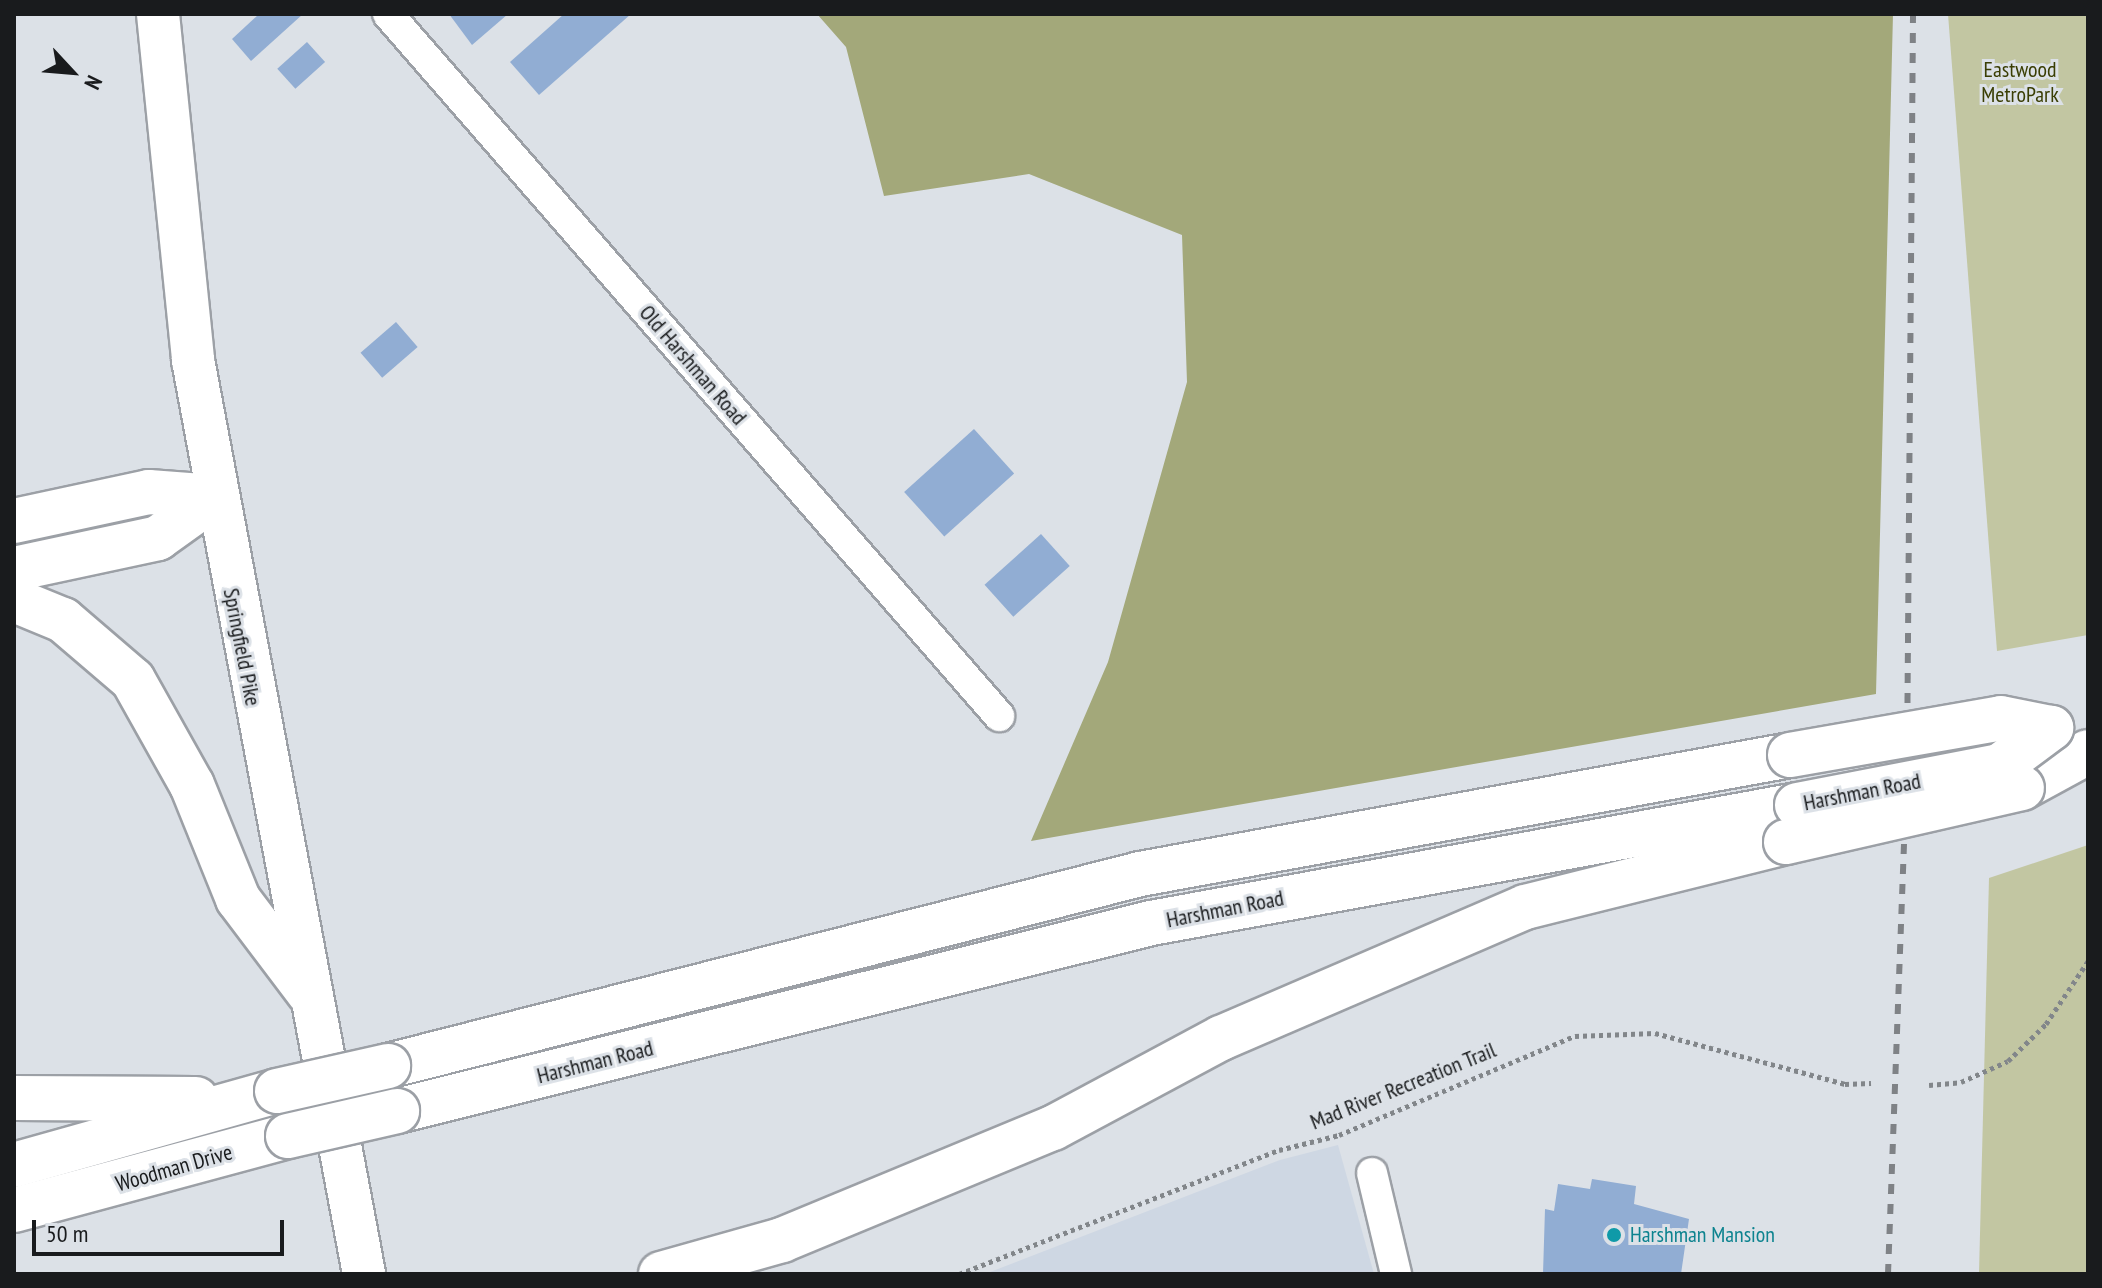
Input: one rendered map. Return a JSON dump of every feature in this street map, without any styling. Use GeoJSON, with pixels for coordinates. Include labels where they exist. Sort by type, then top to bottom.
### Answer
{"type":"FeatureCollection","features":[{"type":"Feature","properties":{"kind":"main road","name":"Springfield Pike"},"geometry":{"type":"LineString","coordinates":[[158,14],[193,360],[215,497],[364,1274]]}},
{"type":"Feature","properties":{"kind":"main road"},"geometry":{"type":"LineString","coordinates":[[14,521],[149,492],[215,497]]}},
{"type":"Feature","properties":{"kind":"main road"},"geometry":{"type":"LineString","coordinates":[[14,569],[158,538],[215,497]]}},
{"type":"Feature","properties":{"kind":"main road"},"geometry":{"type":"LineString","coordinates":[[14,600],[63,620],[133,680],[192,785],[238,899],[309,993]]}},
{"type":"Feature","properties":{"kind":"main road","name":"Harshman Road"},"geometry":{"type":"LineString","coordinates":[[234,1101],[388,1066],[1140,874],[2001,718],[2069,725]]}},
{"type":"Feature","properties":{"kind":"main road","name":"Harshman Road"},"geometry":{"type":"LineString","coordinates":[[288,1136],[1151,923],[1792,824],[2000,766],[2069,725]]}},
{"type":"Feature","properties":{"kind":"main road"},"geometry":{"type":"LineString","coordinates":[[661,1274],[782,1240],[1053,1128],[1221,1038],[1525,907],[1792,824],[2022,788],[2088,752]]}},
{"type":"Feature","properties":{"kind":"main road"},"geometry":{"type":"LineString","coordinates":[[14,1098],[234,1101]]}},
{"type":"Feature","properties":{"kind":"main road"},"geometry":{"type":"LineString","coordinates":[[14,1165],[234,1101]]}},
{"type":"Feature","properties":{"kind":"main road","name":"Woodman Drive"},"geometry":{"type":"LineString","coordinates":[[14,1210],[288,1136]]}},
{"type":"Feature","properties":{"kind":"street","name":"Old Harshman Road"},"geometry":{"type":"LineString","coordinates":[[388,14],[999,716]]}},
{"type":"Feature","properties":{"kind":"street"},"geometry":{"type":"LineString","coordinates":[[1372,1173],[1396,1274]]}},
{"type":"Feature","properties":{"kind":"path"},"geometry":{"type":"LineString","coordinates":[[1929,1085],[1961,1082],[2008,1061],[2046,1024],[2088,961]]}},
{"type":"Feature","properties":{"kind":"path","name":"Mad River Recreation Trail"},"geometry":{"type":"LineString","coordinates":[[959,1274],[1279,1150],[1339,1135],[1575,1036],[1655,1033],[1845,1084],[1871,1083]]}},
{"type":"Feature","properties":{"kind":"shaded area"},"geometry":{"type":"Polygon","coordinates":[[[1338,1145],[1374,1274],[985,1274],[1280,1160],[1338,1145]]]}},
{"type":"Feature","properties":{"kind":"green space"},"geometry":{"type":"Polygon","coordinates":[[[817,14],[1893,14],[1876,694],[1031,841],[1108,662],[1187,382],[1182,235],[1029,174],[884,196],[846,47],[817,14]]]}},
{"type":"Feature","properties":{"kind":"green space","name":"Eastwood MetroPark"},"geometry":{"type":"Polygon","coordinates":[[[1948,14],[2088,14],[2088,635],[1997,651],[1948,14]]]}},
{"type":"Feature","properties":{"kind":"green space"},"geometry":{"type":"Polygon","coordinates":[[[2088,845],[2088,1274],[1979,1274],[1989,878],[2088,845]]]}},
{"type":"Feature","properties":{"kind":"building"},"geometry":{"type":"Polygon","coordinates":[[[259,14],[303,14],[251,61],[232,39],[259,14]]]}},
{"type":"Feature","properties":{"kind":"building"},"geometry":{"type":"Polygon","coordinates":[[[449,14],[508,14],[472,45],[449,14]]]}},
{"type":"Feature","properties":{"kind":"building"},"geometry":{"type":"Polygon","coordinates":[[[564,14],[631,14],[539,95],[510,62],[564,14]]]}},
{"type":"Feature","properties":{"kind":"building"},"geometry":{"type":"Polygon","coordinates":[[[307,42],[325,62],[295,89],[277,69],[307,42]]]}},
{"type":"Feature","properties":{"kind":"building"},"geometry":{"type":"Polygon","coordinates":[[[396,322],[418,347],[382,378],[361,353],[396,322]]]}},
{"type":"Feature","properties":{"kind":"building"},"geometry":{"type":"Polygon","coordinates":[[[974,429],[1014,474],[944,536],[904,492],[974,429]]]}},
{"type":"Feature","properties":{"kind":"building"},"geometry":{"type":"Polygon","coordinates":[[[1041,534],[1070,566],[1013,617],[985,585],[1041,534]]]}},
{"type":"Feature","properties":{"kind":"building","name":"Harshman Mansion"},"geometry":{"type":"Polygon","coordinates":[[[1592,1179],[1636,1186],[1634,1204],[1689,1219],[1681,1274],[1543,1274],[1545,1209],[1554,1211],[1558,1184],[1590,1189],[1592,1179]]]}},
{"type":"Feature","properties":{"kind":"railway"},"geometry":{"type":"LineString","coordinates":[[1888,1274],[1907,763],[1913,14]]}},
{"type":"Feature","properties":{"kind":"place","name":"Harshman Mansion"},"geometry":{"type":"Point","coordinates":[1614,1235]}}]}
